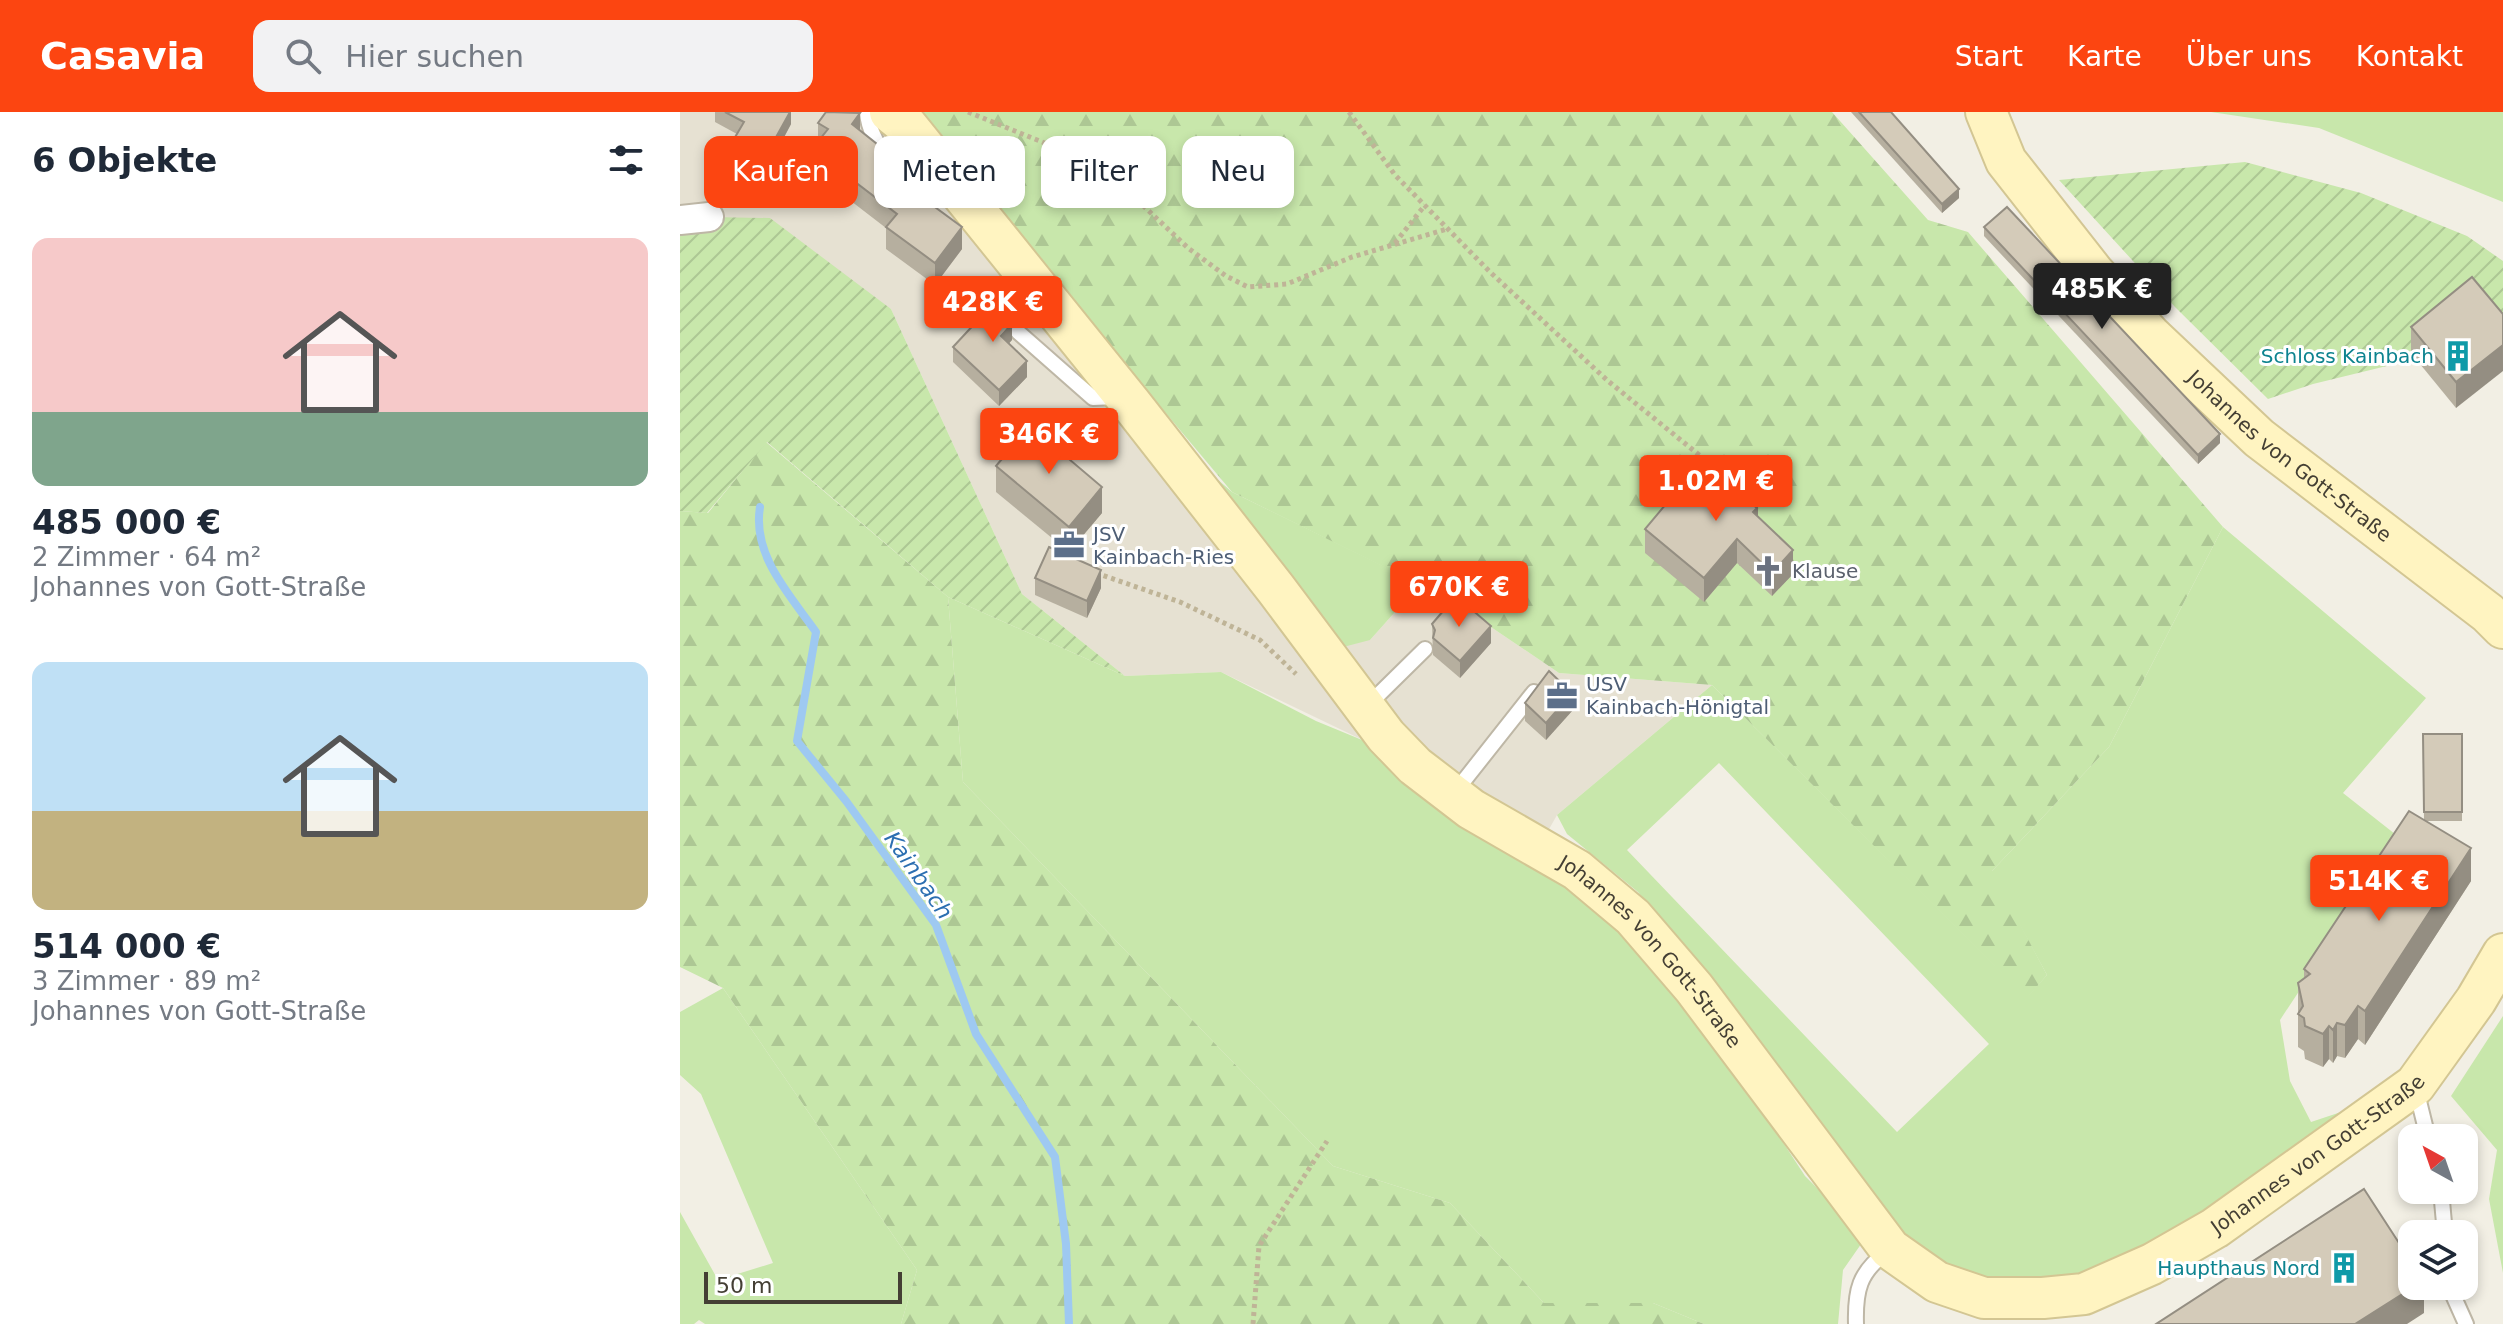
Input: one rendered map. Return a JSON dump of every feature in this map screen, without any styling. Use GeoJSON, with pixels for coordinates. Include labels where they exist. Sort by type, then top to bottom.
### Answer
{"type":"FeatureCollection","features":[{"type":"Feature","properties":{"kind":"street","name":"Johannes von Gott-Straße"},"geometry":{"type":"LineString","coordinates":[[890,112],[907,126],[1125,396],[1386,736],[1415,766],[1471,809],[1577,870],[1633,917],[1694,988],[1890,1249],[1937,1282],[1988,1311],[2043,1298],[2084,1294],[2152,1264],[2215,1228],[2415,1085],[2476,1000],[2503,954]]}},
{"type":"Feature","properties":{"kind":"street","name":"Johannes von Gott-Straße"},"geometry":{"type":"LineString","coordinates":[[1986,112],[2006,161],[2094,273],[2150,335],[2259,438],[2488,613],[2503,628]]}},
{"type":"Feature","properties":{"kind":"street"},"geometry":{"type":"LineString","coordinates":[[680,220],[709,217]]}},
{"type":"Feature","properties":{"kind":"lane"},"geometry":{"type":"LineString","coordinates":[[867,112],[874,136]]}},
{"type":"Feature","properties":{"kind":"lane"},"geometry":{"type":"LineString","coordinates":[[1018,332],[1093,398],[1125,396]]}},
{"type":"Feature","properties":{"kind":"lane"},"geometry":{"type":"LineString","coordinates":[[1365,707],[1425,649]]}},
{"type":"Feature","properties":{"kind":"lane"},"geometry":{"type":"LineString","coordinates":[[1452,795],[1540,685]]}},
{"type":"Feature","properties":{"kind":"lane"},"geometry":{"type":"LineString","coordinates":[[2415,1085],[2425,1124]]}},
{"type":"Feature","properties":{"kind":"lane"},"geometry":{"type":"LineString","coordinates":[[1856,1324],[1855,1297],[1863,1276],[1876,1259],[1890,1249]]}},
{"type":"Feature","properties":{"kind":"lane"},"geometry":{"type":"LineString","coordinates":[[2455,1300],[2466,1324]]}},
{"type":"Feature","properties":{"kind":"path"},"geometry":{"type":"LineString","coordinates":[[968,112],[1093,166],[1134,197],[1188,248],[1226,276],[1248,287],[1287,284],[1352,257],[1447,229]]}},
{"type":"Feature","properties":{"kind":"path"},"geometry":{"type":"LineString","coordinates":[[1349,112],[1395,175],[1447,229],[1608,381],[1721,472]]}},
{"type":"Feature","properties":{"kind":"path"},"geometry":{"type":"LineString","coordinates":[[1394,244],[1425,205]]}},
{"type":"Feature","properties":{"kind":"path"},"geometry":{"type":"LineString","coordinates":[[1085,569],[1180,602],[1260,640],[1303,680]]}},
{"type":"Feature","properties":{"kind":"path"},"geometry":{"type":"LineString","coordinates":[[1253,1324],[1259,1246],[1327,1141]]}},
{"type":"Feature","properties":{"kind":"shaded area"},"geometry":{"type":"Polygon","coordinates":[[[680,112],[887,112],[907,136],[874,136],[874,208],[967,208],[1125,396],[1370,640],[1420,584],[1451,600],[1559,673],[1712,685],[1557,815],[1531,861],[1367,742],[1221,672],[1125,676],[1022,594],[891,309],[680,220],[680,112]]]}},
{"type":"Feature","properties":{"kind":"green space"},"geometry":{"type":"Polygon","coordinates":[[[913,112],[1832,112],[1928,220],[1968,232],[2223,527],[2109,747],[1992,871],[2047,975],[2027,998],[1712,685],[1559,673],[1451,600],[1232,492],[994,208],[1025,208],[1025,136],[933,136],[913,112]]]}},
{"type":"Feature","properties":{"kind":"green space"},"geometry":{"type":"Polygon","coordinates":[[[2211,112],[2503,112],[2503,202],[2319,128],[2211,112]]]}},
{"type":"Feature","properties":{"kind":"green space"},"geometry":{"type":"Polygon","coordinates":[[[2245,162],[2361,193],[2467,236],[2503,261],[2503,330],[2468,291],[2399,363],[2313,384],[2268,399],[2175,307],[2059,180],[2245,162]]]}},
{"type":"Feature","properties":{"kind":"green space"},"geometry":{"type":"Polygon","coordinates":[[[770,218],[891,309],[1022,594],[1125,676],[948,597],[767,442],[707,513],[680,511],[680,220],[770,218]]]}},
{"type":"Feature","properties":{"kind":"green space"},"geometry":{"type":"Polygon","coordinates":[[[1132,405],[1232,492],[1420,584],[1370,640],[1324,652],[1132,405]]]}},
{"type":"Feature","properties":{"kind":"green space"},"geometry":{"type":"Polygon","coordinates":[[[766,442],[948,597],[963,782],[1333,1166],[1450,1203],[1544,1303],[1653,1303],[1704,1324],[901,1324],[917,1270],[723,988],[680,967],[680,511],[708,513],[766,442]]]}},
{"type":"Feature","properties":{"kind":"green space"},"geometry":{"type":"Polygon","coordinates":[[[2223,527],[2426,698],[2343,793],[2400,838],[2280,1020],[2290,1081],[2311,1122],[2347,1110],[2177,1231],[2072,1278],[2022,1284],[1957,1274],[1889,1229],[1742,1025],[1638,892],[1567,834],[1557,815],[1712,685],[2027,997],[2047,975],[1991,872],[2109,747],[2223,527]],[[1719,763],[1627,850],[1897,1132],[1989,1044],[1719,763]]]}},
{"type":"Feature","properties":{"kind":"green space"},"geometry":{"type":"Polygon","coordinates":[[[948,597],[1125,676],[1221,672],[1316,721],[1367,742],[1570,878],[1708,1028],[1805,1176],[1866,1237],[1843,1270],[1838,1324],[1704,1324],[1653,1303],[1544,1303],[1450,1203],[1333,1166],[963,782],[948,597]]]}},
{"type":"Feature","properties":{"kind":"green space"},"geometry":{"type":"Polygon","coordinates":[[[723,988],[917,1270],[901,1324],[705,1324],[699,1320],[694,1324],[680,1324],[680,1212],[718,1280],[773,1263],[701,1094],[680,1075],[680,1012],[723,988]]]}},
{"type":"Feature","properties":{"kind":"green space"},"geometry":{"type":"Polygon","coordinates":[[[2503,1016],[2503,1273],[2489,1199],[2497,1150],[2451,1096],[2503,1016]]]}},
{"type":"Feature","properties":{"kind":"building"},"geometry":{"type":"Polygon","coordinates":[[[725,112],[790,112],[777,136],[736,136],[744,122],[725,112]]]}},
{"type":"Feature","properties":{"kind":"building"},"geometry":{"type":"Polygon","coordinates":[[[826,112],[860,113],[852,124],[874,142],[874,196],[858,184],[858,136],[822,136],[828,129],[818,123],[826,112]]]}},
{"type":"Feature","properties":{"kind":"building"},"geometry":{"type":"Polygon","coordinates":[[[1859,112],[1891,112],[1959,189],[1942,204],[1859,112]]]}},
{"type":"Feature","properties":{"kind":"building"},"geometry":{"type":"Polygon","coordinates":[[[2007,207],[2220,434],[2198,455],[1984,227],[2007,207]]]}},
{"type":"Feature","properties":{"kind":"building"},"geometry":{"type":"Polygon","coordinates":[[[889,208],[936,208],[962,227],[935,263],[886,227],[897,214],[889,208]]]}},
{"type":"Feature","properties":{"kind":"building","name":"Schloss Kainbach"},"geometry":{"type":"Polygon","coordinates":[[[2472,277],[2503,314],[2503,345],[2456,382],[2411,327],[2472,277]]]}},
{"type":"Feature","properties":{"kind":"building"},"geometry":{"type":"Polygon","coordinates":[[[1005,291],[1025,309],[1011,309],[1008,315],[1012,324],[1001,336],[1027,361],[999,390],[953,347],[1005,291]]]}},
{"type":"Feature","properties":{"kind":"building"},"geometry":{"type":"Polygon","coordinates":[[[1030,426],[1102,487],[1069,527],[996,466],[1030,426]]]}},
{"type":"Feature","properties":{"kind":"building"},"geometry":{"type":"Polygon","coordinates":[[[1714,460],[1758,497],[1752,504],[1757,508],[1753,512],[1793,550],[1772,573],[1737,539],[1704,578],[1645,529],[1677,491],[1681,494],[1705,465],[1708,467],[1714,460]]]}},
{"type":"Feature","properties":{"kind":"building"},"geometry":{"type":"Polygon","coordinates":[[[1049,547],[1101,570],[1087,601],[1035,578],[1049,547]]]}},
{"type":"Feature","properties":{"kind":"building"},"geometry":{"type":"Polygon","coordinates":[[[1456,596],[1491,626],[1460,661],[1433,638],[1435,630],[1432,624],[1456,596]]]}},
{"type":"Feature","properties":{"kind":"building"},"geometry":{"type":"Polygon","coordinates":[[[1549,671],[1572,693],[1546,723],[1525,703],[1549,671]]]}},
{"type":"Feature","properties":{"kind":"building"},"geometry":{"type":"Polygon","coordinates":[[[2423,734],[2462,734],[2462,812],[2424,812],[2423,734]]]}},
{"type":"Feature","properties":{"kind":"building"},"geometry":{"type":"Polygon","coordinates":[[[2409,811],[2471,848],[2365,1011],[2358,1006],[2345,1025],[2337,1023],[2333,1030],[2329,1026],[2323,1034],[2305,1026],[2304,1018],[2298,1014],[2303,1006],[2298,983],[2310,974],[2304,969],[2409,811]]]}},
{"type":"Feature","properties":{"kind":"building"},"geometry":{"type":"Polygon","coordinates":[[[2364,1189],[2398,1241],[2398,1297],[2355,1324],[2156,1324],[2364,1189]]]}},
{"type":"Feature","properties":{"kind":"waterway","name":"Kainbach"},"geometry":{"type":"LineString","coordinates":[[760,507],[759,525],[767,558],[816,632],[797,741],[846,801],[936,925],[976,1034],[1055,1157],[1066,1244],[1069,1324]]}},
{"type":"Feature","properties":{"kind":"place","name":"Schloss Kainbach"},"geometry":{"type":"Point","coordinates":[2458,356]}},
{"type":"Feature","properties":{"kind":"place","name":"JSV Kainbach-Ries"},"geometry":{"type":"Point","coordinates":[1069,545]}},
{"type":"Feature","properties":{"kind":"place","name":"Klause"},"geometry":{"type":"Point","coordinates":[1768,571]}},
{"type":"Feature","properties":{"kind":"place","name":"USV Kainbach-Hönigtal"},"geometry":{"type":"Point","coordinates":[1562,696]}},
{"type":"Feature","properties":{"kind":"place","name":"Haupthaus Nord"},"geometry":{"type":"Point","coordinates":[2344,1268]}}]}
